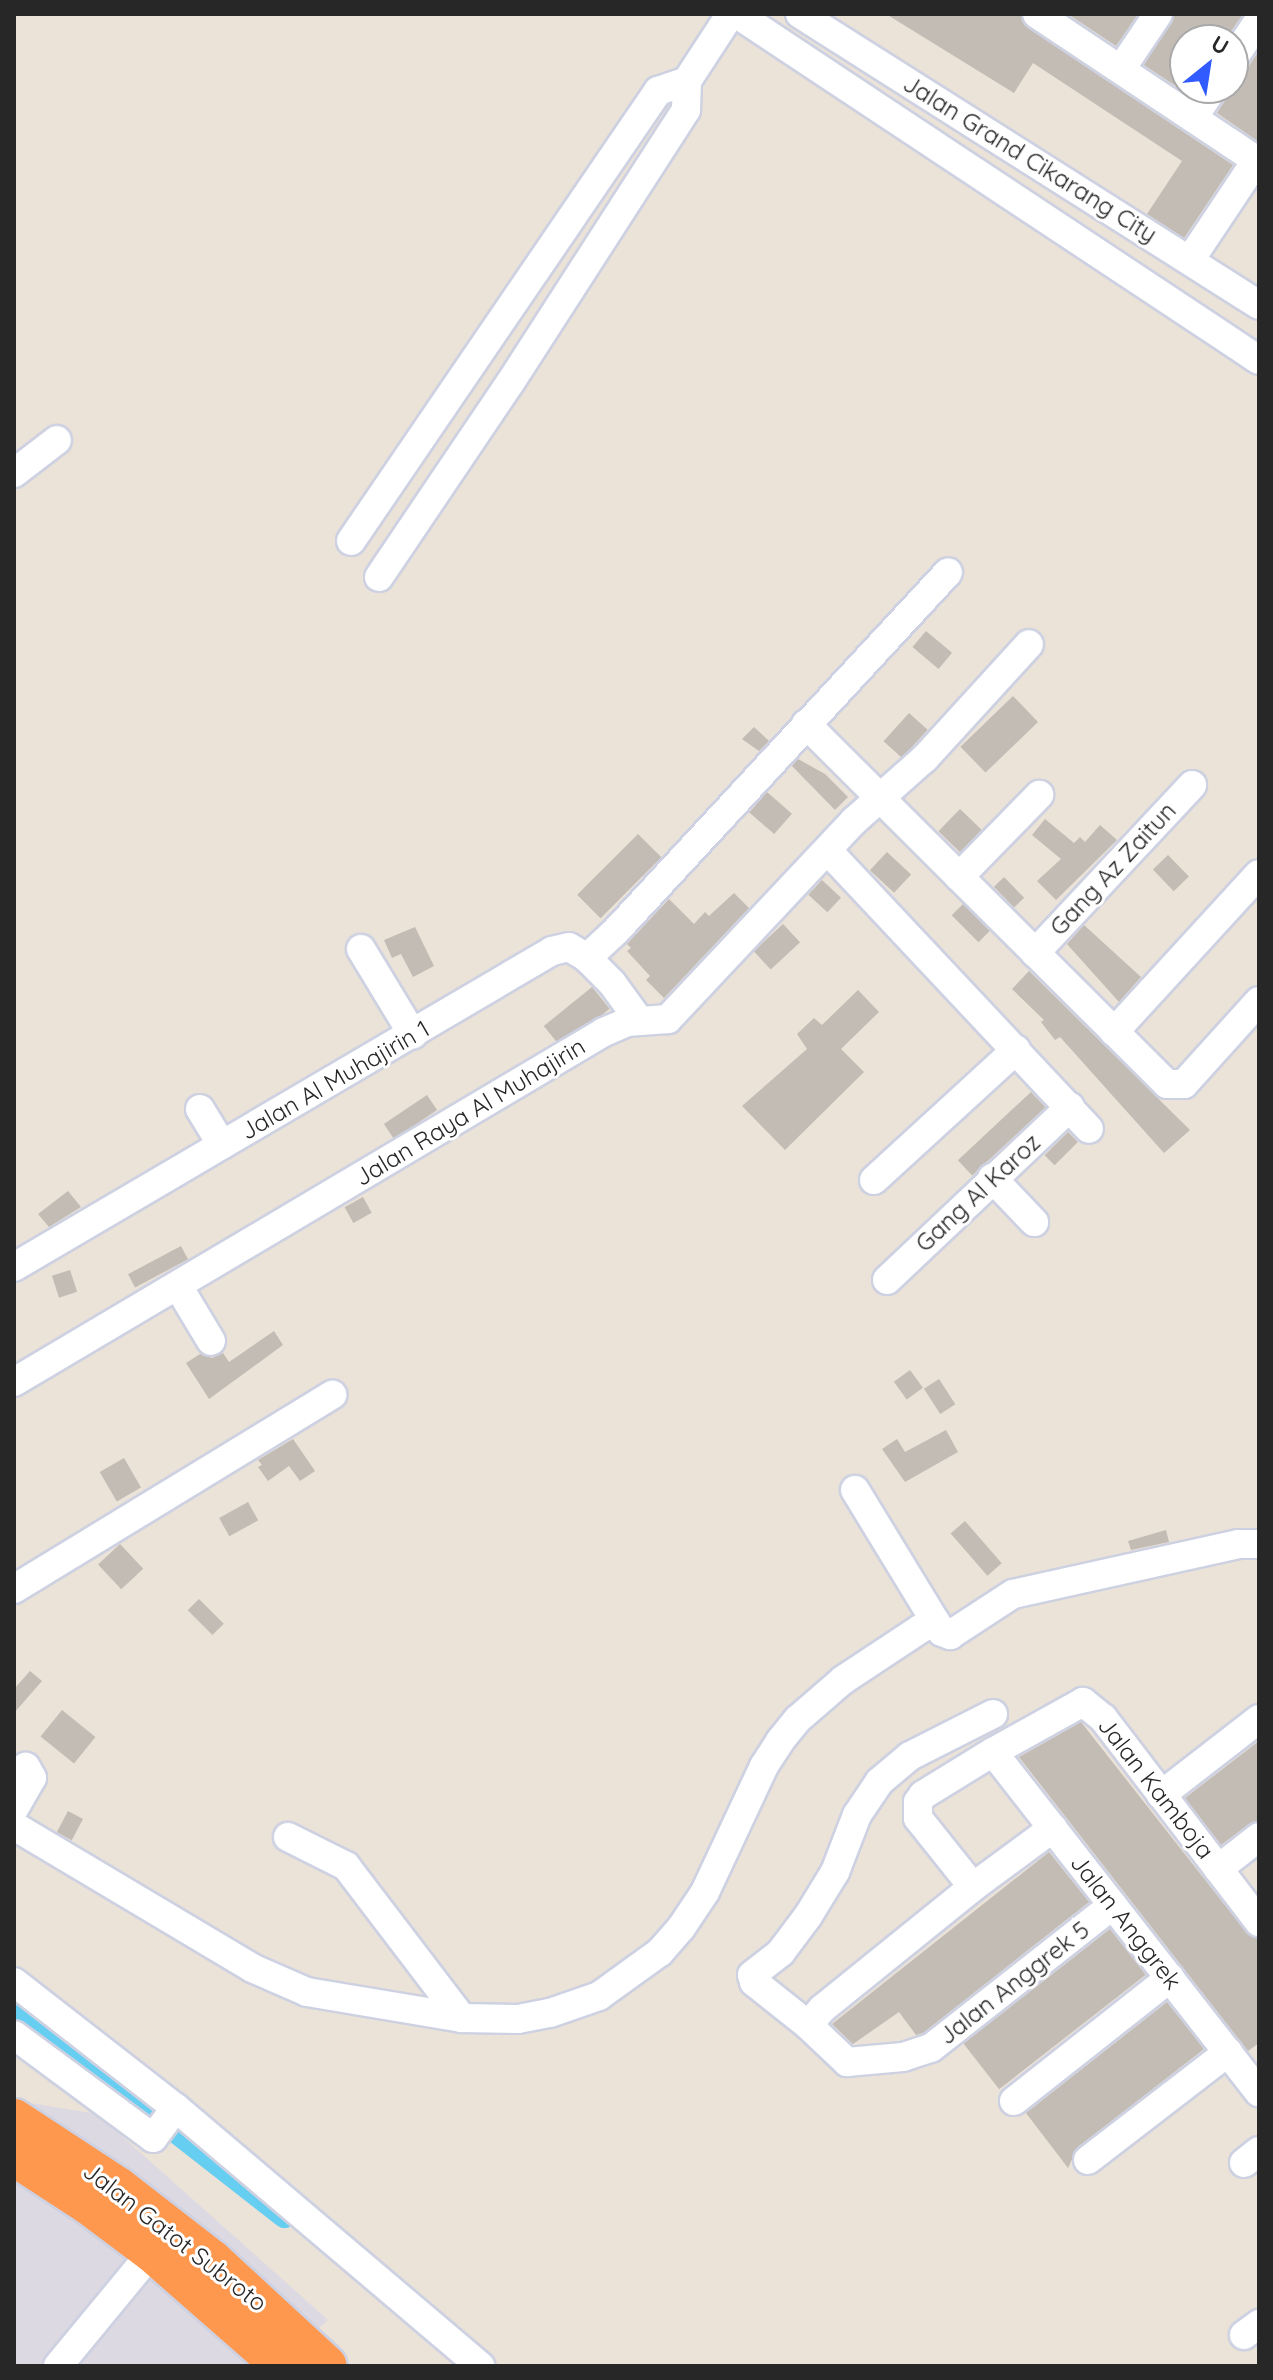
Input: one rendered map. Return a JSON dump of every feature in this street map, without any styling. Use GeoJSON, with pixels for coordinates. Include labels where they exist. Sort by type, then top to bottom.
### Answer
{"type":"FeatureCollection","features":[{"type":"Feature","properties":{"kind":"highway","name":"Jalan Gatot Subroto"},"geometry":{"type":"LineString","coordinates":[[14,2119],[118,2187],[212,2260],[327,2366]]}},
{"type":"Feature","properties":{"kind":"highway","name":"Jalan Gatot Subroto"},"geometry":{"type":"LineString","coordinates":[[14,2156],[88,2204],[152,2252],[282,2366]]}},
{"type":"Feature","properties":{"kind":"street","name":"Jalan Grand Cikarang City"},"geometry":{"type":"LineString","coordinates":[[800,14],[1259,305]]}},
{"type":"Feature","properties":{"kind":"street"},"geometry":{"type":"LineString","coordinates":[[1121,69],[1158,14]]}},
{"type":"Feature","properties":{"kind":"street"},"geometry":{"type":"LineString","coordinates":[[351,541],[658,91],[687,81],[738,16],[1259,360]]}},
{"type":"Feature","properties":{"kind":"street"},"geometry":{"type":"LineString","coordinates":[[1045,16],[1257,162],[1190,260]]}},
{"type":"Feature","properties":{"kind":"street"},"geometry":{"type":"LineString","coordinates":[[379,577],[510,383],[686,110],[687,81]]}},
{"type":"Feature","properties":{"kind":"street"},"geometry":{"type":"LineString","coordinates":[[1193,118],[1202,104]]}},
{"type":"Feature","properties":{"kind":"street"},"geometry":{"type":"LineString","coordinates":[[475,361],[510,383]]}},
{"type":"Feature","properties":{"kind":"street"},"geometry":{"type":"LineString","coordinates":[[14,473],[57,440]]}},
{"type":"Feature","properties":{"kind":"street"},"geometry":{"type":"LineString","coordinates":[[639,1020],[612,983],[587,958],[615,932],[948,572]]}},
{"type":"Feature","properties":{"kind":"street","name":"Jalan Raya Al Muhajirin"},"geometry":{"type":"LineString","coordinates":[[14,1382],[604,1032],[639,1020],[659,1022],[668,1019],[880,798],[925,758],[1029,644]]}},
{"type":"Feature","properties":{"kind":"street"},"geometry":{"type":"LineString","coordinates":[[806,724],[1167,1084],[1184,1084],[1259,1001]]}},
{"type":"Feature","properties":{"kind":"street","name":"Gang Az Zaitun"},"geometry":{"type":"LineString","coordinates":[[1035,953],[1192,785]]}},
{"type":"Feature","properties":{"kind":"street"},"geometry":{"type":"LineString","coordinates":[[959,877],[1039,795]]}},
{"type":"Feature","properties":{"kind":"street"},"geometry":{"type":"LineString","coordinates":[[828,851],[1089,1129]]}},
{"type":"Feature","properties":{"kind":"street"},"geometry":{"type":"LineString","coordinates":[[1114,1032],[1259,874]]}},
{"type":"Feature","properties":{"kind":"street","name":"Jalan Al Muhajirin 1"},"geometry":{"type":"LineString","coordinates":[[14,1267],[552,951],[569,947],[587,958]]}},
{"type":"Feature","properties":{"kind":"street"},"geometry":{"type":"LineString","coordinates":[[361,949],[413,1035]]}},
{"type":"Feature","properties":{"kind":"street"},"geometry":{"type":"LineString","coordinates":[[874,1180],[1016,1050]]}},
{"type":"Feature","properties":{"kind":"street","name":"Gang Al Karoz"},"geometry":{"type":"LineString","coordinates":[[887,1280],[1070,1107]]}},
{"type":"Feature","properties":{"kind":"street"},"geometry":{"type":"LineString","coordinates":[[200,1109],[222,1145]]}},
{"type":"Feature","properties":{"kind":"street"},"geometry":{"type":"LineString","coordinates":[[992,1178],[1034,1222]]}},
{"type":"Feature","properties":{"kind":"street"},"geometry":{"type":"LineString","coordinates":[[178,1286],[211,1341]]}},
{"type":"Feature","properties":{"kind":"street"},"geometry":{"type":"LineString","coordinates":[[14,1589],[332,1395]]}},
{"type":"Feature","properties":{"kind":"street"},"geometry":{"type":"LineString","coordinates":[[855,1490],[942,1632],[950,1635],[1013,1594],[1238,1544],[1259,1544]]}},
{"type":"Feature","properties":{"kind":"street"},"geometry":{"type":"LineString","coordinates":[[14,1826],[271,1978],[341,1999],[462,2018],[518,2019],[550,2013],[599,1996],[660,1952],[705,1892],[764,1766],[798,1719],[843,1680],[935,1621]]}},
{"type":"Feature","properties":{"kind":"street","name":"Jalan Kamboja"},"geometry":{"type":"LineString","coordinates":[[993,1752],[1083,1702],[1103,1718],[1259,1922]]}},
{"type":"Feature","properties":{"kind":"street"},"geometry":{"type":"LineString","coordinates":[[993,1714],[910,1756],[879,1782],[857,1815],[835,1872],[808,1916],[781,1952],[752,1975],[754,1982],[808,2025],[822,2009],[973,1887],[1053,1828]]}},
{"type":"Feature","properties":{"kind":"street"},"geometry":{"type":"LineString","coordinates":[[1161,1795],[1259,1719]]}},
{"type":"Feature","properties":{"kind":"street"},"geometry":{"type":"LineString","coordinates":[[973,1887],[918,1818],[915,1808],[923,1795],[993,1752]]}},
{"type":"Feature","properties":{"kind":"street","name":"Jalan Anggrek"},"geometry":{"type":"LineString","coordinates":[[993,1752],[1170,1978],[1248,2070]]}},
{"type":"Feature","properties":{"kind":"street"},"geometry":{"type":"LineString","coordinates":[[14,1809],[32,1778],[26,1767]]}},
{"type":"Feature","properties":{"kind":"street"},"geometry":{"type":"LineString","coordinates":[[288,1837],[346,1866],[462,2018]]}},
{"type":"Feature","properties":{"kind":"street"},"geometry":{"type":"LineString","coordinates":[[1218,1869],[1259,1837]]}},
{"type":"Feature","properties":{"kind":"street","name":"Jalan Anggrek 5"},"geometry":{"type":"LineString","coordinates":[[808,2025],[847,2062],[903,2057],[931,2048],[1113,1905]]}},
{"type":"Feature","properties":{"kind":"street"},"geometry":{"type":"LineString","coordinates":[[1014,2101],[1170,1978]]}},
{"type":"Feature","properties":{"kind":"street"},"geometry":{"type":"LineString","coordinates":[[14,1982],[167,2120],[480,2366]]}},
{"type":"Feature","properties":{"kind":"street"},"geometry":{"type":"LineString","coordinates":[[14,2035],[167,2120]]}},
{"type":"Feature","properties":{"kind":"street"},"geometry":{"type":"LineString","coordinates":[[1088,2160],[1248,2070]]}},
{"type":"Feature","properties":{"kind":"street"},"geometry":{"type":"LineString","coordinates":[[58,2366],[152,2252]]}},
{"type":"Feature","properties":{"kind":"shaded area"},"geometry":{"type":"Polygon","coordinates":[[[18,2101],[97,2114],[328,2320],[276,2366],[14,2366],[14,2106],[18,2101]]]}},
{"type":"Feature","properties":{"kind":"building"},"geometry":{"type":"Polygon","coordinates":[[[886,14],[1020,14],[1028,28],[1233,165],[1184,238],[1147,214],[1182,161],[1033,63],[1014,93],[886,14]]]}},
{"type":"Feature","properties":{"kind":"building"},"geometry":{"type":"Polygon","coordinates":[[[1068,14],[1138,14],[1116,46],[1068,14]]]}},
{"type":"Feature","properties":{"kind":"building"},"geometry":{"type":"Polygon","coordinates":[[[1175,14],[1243,14],[1236,24],[1169,24],[1169,81],[1144,65],[1175,14]]]}},
{"type":"Feature","properties":{"kind":"building"},"geometry":{"type":"Polygon","coordinates":[[[1259,51],[1259,142],[1217,113],[1223,104],[1249,104],[1249,66],[1259,51]]]}},
{"type":"Feature","properties":{"kind":"building"},"geometry":{"type":"Polygon","coordinates":[[[926,631],[952,653],[939,669],[913,647],[926,631]]]}},
{"type":"Feature","properties":{"kind":"building"},"geometry":{"type":"Polygon","coordinates":[[[1013,696],[1038,722],[985,773],[960,747],[1013,696]]]}},
{"type":"Feature","properties":{"kind":"building"},"geometry":{"type":"Polygon","coordinates":[[[909,713],[928,730],[902,758],[884,741],[909,713]]]}},
{"type":"Feature","properties":{"kind":"building"},"geometry":{"type":"Polygon","coordinates":[[[754,727],[769,741],[759,751],[742,739],[754,727]]]}},
{"type":"Feature","properties":{"kind":"building"},"geometry":{"type":"Polygon","coordinates":[[[798,759],[825,774],[848,797],[835,810],[792,766],[798,759]]]}},
{"type":"Feature","properties":{"kind":"building"},"geometry":{"type":"Polygon","coordinates":[[[767,792],[792,814],[774,834],[749,812],[767,792]]]}},
{"type":"Feature","properties":{"kind":"building"},"geometry":{"type":"Polygon","coordinates":[[[960,809],[982,830],[960,852],[938,831],[960,809]]]}},
{"type":"Feature","properties":{"kind":"building"},"geometry":{"type":"Polygon","coordinates":[[[1045,819],[1074,843],[1080,837],[1085,842],[1100,825],[1117,840],[1056,900],[1037,881],[1061,859],[1032,835],[1045,819]]]}},
{"type":"Feature","properties":{"kind":"building"},"geometry":{"type":"Polygon","coordinates":[[[638,834],[661,857],[601,918],[577,895],[638,834]]]}},
{"type":"Feature","properties":{"kind":"building"},"geometry":{"type":"Polygon","coordinates":[[[887,852],[911,875],[894,893],[870,870],[887,852]]]}},
{"type":"Feature","properties":{"kind":"building"},"geometry":{"type":"Polygon","coordinates":[[[1168,855],[1189,877],[1174,891],[1153,870],[1168,855]]]}},
{"type":"Feature","properties":{"kind":"building"},"geometry":{"type":"Polygon","coordinates":[[[1004,877],[1024,898],[1014,908],[994,887],[1004,877]]]}},
{"type":"Feature","properties":{"kind":"building"},"geometry":{"type":"Polygon","coordinates":[[[822,880],[841,898],[827,912],[808,895],[822,880]]]}},
{"type":"Feature","properties":{"kind":"building"},"geometry":{"type":"Polygon","coordinates":[[[734,893],[749,908],[664,998],[646,980],[650,976],[627,951],[631,948],[627,944],[669,899],[694,924],[705,912],[709,916],[734,893]]]}},
{"type":"Feature","properties":{"kind":"building"},"geometry":{"type":"Polygon","coordinates":[[[963,904],[990,931],[979,942],[952,915],[963,904]]]}},
{"type":"Feature","properties":{"kind":"building"},"geometry":{"type":"Polygon","coordinates":[[[783,924],[800,942],[771,970],[754,951],[783,924]]]}},
{"type":"Feature","properties":{"kind":"building"},"geometry":{"type":"Polygon","coordinates":[[[1084,925],[1141,977],[1119,1002],[1067,944],[1084,925]]]}},
{"type":"Feature","properties":{"kind":"building"},"geometry":{"type":"Polygon","coordinates":[[[415,927],[434,966],[413,977],[401,954],[392,958],[384,940],[415,927]]]}},
{"type":"Feature","properties":{"kind":"building"},"geometry":{"type":"Polygon","coordinates":[[[1029,971],[1190,1130],[1164,1153],[1060,1037],[1055,1040],[1041,1022],[1044,1020],[1012,989],[1029,971]]]}},
{"type":"Feature","properties":{"kind":"building"},"geometry":{"type":"Polygon","coordinates":[[[592,987],[610,1009],[561,1048],[544,1026],[592,987]]]}},
{"type":"Feature","properties":{"kind":"building"},"geometry":{"type":"Polygon","coordinates":[[[858,990],[879,1012],[841,1049],[864,1072],[785,1150],[742,1106],[807,1049],[797,1034],[814,1018],[822,1025],[858,990]]]}},
{"type":"Feature","properties":{"kind":"building"},"geometry":{"type":"Polygon","coordinates":[[[1031,1092],[1045,1107],[972,1176],[958,1160],[1031,1092]]]}},
{"type":"Feature","properties":{"kind":"building"},"geometry":{"type":"Polygon","coordinates":[[[427,1095],[437,1110],[394,1139],[384,1124],[427,1095]]]}},
{"type":"Feature","properties":{"kind":"building"},"geometry":{"type":"Polygon","coordinates":[[[1068,1132],[1078,1142],[1055,1165],[1045,1155],[1068,1132]]]}},
{"type":"Feature","properties":{"kind":"building"},"geometry":{"type":"Polygon","coordinates":[[[68,1191],[81,1207],[49,1227],[38,1214],[68,1191]]]}},
{"type":"Feature","properties":{"kind":"building"},"geometry":{"type":"Polygon","coordinates":[[[363,1197],[372,1213],[353,1223],[345,1207],[363,1197]]]}},
{"type":"Feature","properties":{"kind":"building"},"geometry":{"type":"Polygon","coordinates":[[[181,1246],[188,1259],[135,1287],[128,1274],[181,1246]]]}},
{"type":"Feature","properties":{"kind":"building"},"geometry":{"type":"Polygon","coordinates":[[[70,1270],[77,1292],[59,1298],[52,1276],[70,1270]]]}},
{"type":"Feature","properties":{"kind":"building"},"geometry":{"type":"Polygon","coordinates":[[[274,1331],[283,1345],[209,1399],[186,1363],[200,1354],[212,1358],[223,1353],[229,1362],[274,1331]]]}},
{"type":"Feature","properties":{"kind":"building"},"geometry":{"type":"Polygon","coordinates":[[[910,1370],[923,1388],[907,1400],[894,1382],[910,1370]]]}},
{"type":"Feature","properties":{"kind":"building"},"geometry":{"type":"Polygon","coordinates":[[[939,1379],[955,1404],[940,1414],[924,1389],[939,1379]]]}},
{"type":"Feature","properties":{"kind":"building"},"geometry":{"type":"Polygon","coordinates":[[[946,1430],[958,1452],[905,1482],[882,1449],[897,1439],[905,1452],[946,1430]]]}},
{"type":"Feature","properties":{"kind":"building"},"geometry":{"type":"Polygon","coordinates":[[[293,1439],[315,1471],[300,1481],[289,1466],[268,1481],[258,1467],[262,1465],[258,1460],[293,1439]]]}},
{"type":"Feature","properties":{"kind":"building"},"geometry":{"type":"Polygon","coordinates":[[[124,1458],[141,1487],[117,1501],[100,1472],[124,1458]]]}},
{"type":"Feature","properties":{"kind":"building"},"geometry":{"type":"Polygon","coordinates":[[[248,1502],[258,1520],[229,1536],[219,1518],[248,1502]]]}},
{"type":"Feature","properties":{"kind":"building"},"geometry":{"type":"Polygon","coordinates":[[[965,1521],[1002,1563],[987,1576],[951,1533],[965,1521]]]}},
{"type":"Feature","properties":{"kind":"building"},"geometry":{"type":"Polygon","coordinates":[[[1166,1530],[1169,1542],[1131,1550],[1128,1541],[1166,1530]]]}},
{"type":"Feature","properties":{"kind":"building"},"geometry":{"type":"Polygon","coordinates":[[[120,1544],[143,1569],[121,1589],[98,1564],[120,1544]]]}},
{"type":"Feature","properties":{"kind":"building"},"geometry":{"type":"Polygon","coordinates":[[[199,1599],[224,1624],[212,1635],[188,1610],[199,1599]]]}},
{"type":"Feature","properties":{"kind":"building"},"geometry":{"type":"Polygon","coordinates":[[[30,1671],[42,1681],[14,1713],[14,1689],[30,1671]]]}},
{"type":"Feature","properties":{"kind":"building"},"geometry":{"type":"Polygon","coordinates":[[[62,1710],[95,1737],[74,1763],[41,1736],[62,1710]]]}},
{"type":"Feature","properties":{"kind":"building"},"geometry":{"type":"Polygon","coordinates":[[[1081,1722],[1246,1932],[1259,1939],[1259,2043],[1248,2051],[1019,1757],[1081,1722]]]}},
{"type":"Feature","properties":{"kind":"building"},"geometry":{"type":"Polygon","coordinates":[[[1259,1741],[1259,1820],[1221,1845],[1185,1798],[1259,1741]]]}},
{"type":"Feature","properties":{"kind":"building"},"geometry":{"type":"Polygon","coordinates":[[[68,1811],[83,1819],[72,1840],[57,1832],[68,1811]]]}},
{"type":"Feature","properties":{"kind":"building"},"geometry":{"type":"Polygon","coordinates":[[[1049,1852],[1089,1902],[923,2033],[916,2035],[899,2012],[853,2044],[832,2024],[1049,1852]]]}},
{"type":"Feature","properties":{"kind":"building"},"geometry":{"type":"Polygon","coordinates":[[[1110,1929],[1146,1975],[999,2089],[963,2044],[1110,1929]]]}},
{"type":"Feature","properties":{"kind":"building"},"geometry":{"type":"Polygon","coordinates":[[[1167,2002],[1204,2049],[1078,2147],[1068,2168],[1026,2113],[1167,2002]]]}},
{"type":"Feature","properties":{"kind":"waterway"},"geometry":{"type":"LineString","coordinates":[[14,2006],[284,2217]]}}]}
